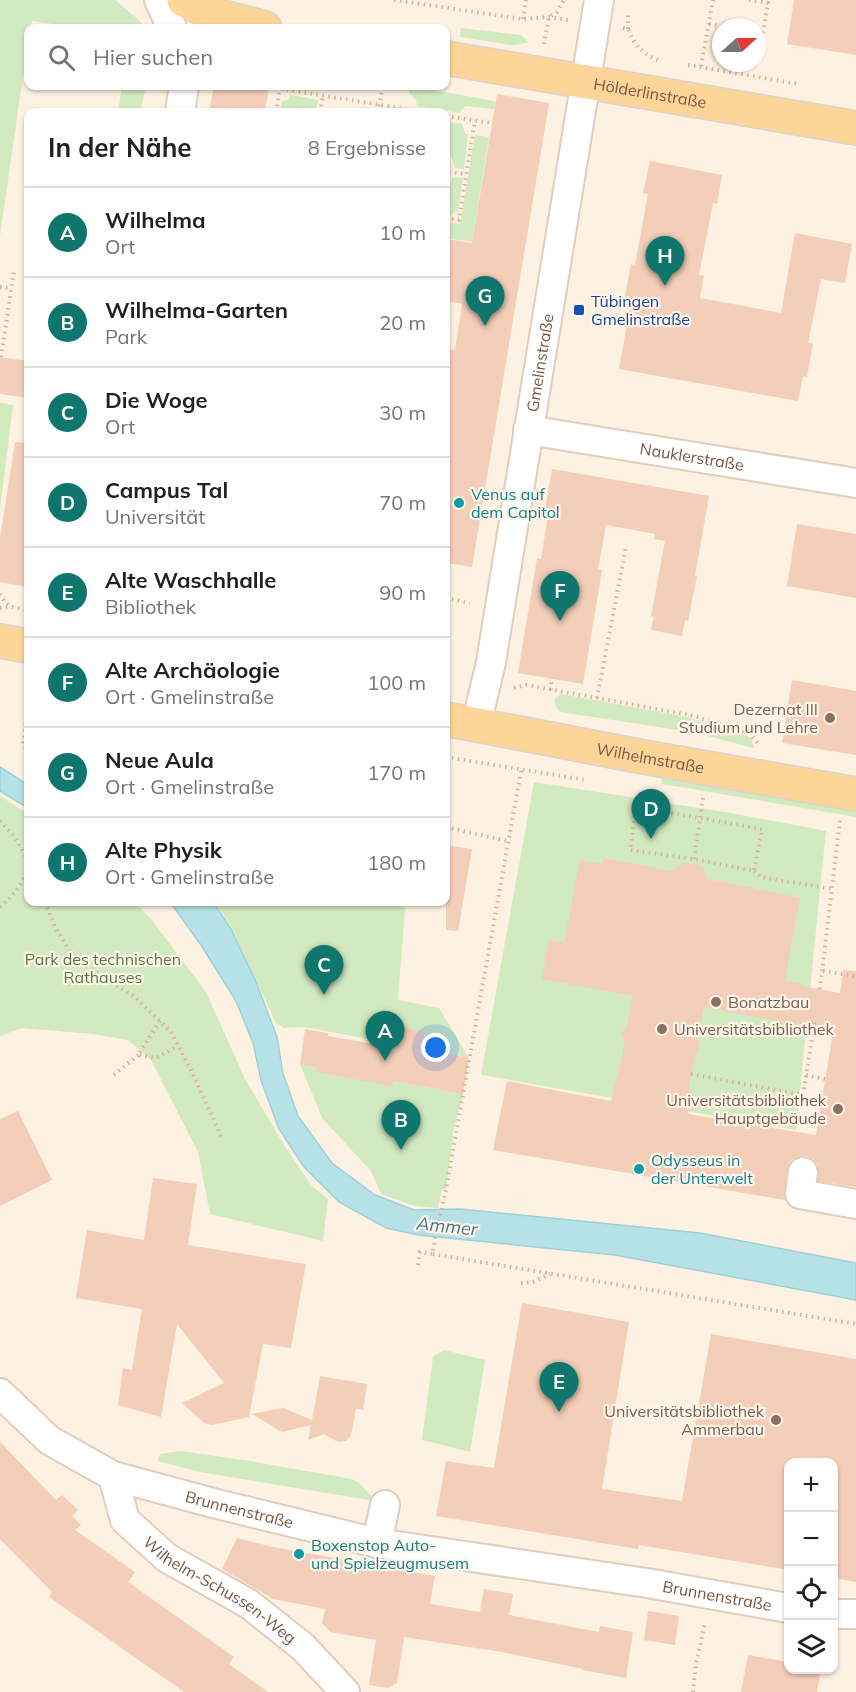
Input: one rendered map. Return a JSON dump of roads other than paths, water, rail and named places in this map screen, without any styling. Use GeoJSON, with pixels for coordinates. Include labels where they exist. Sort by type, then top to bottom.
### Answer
{"type":"FeatureCollection","features":[{"type":"Feature","properties":{"kind":"main road"},"geometry":{"type":"LineString","coordinates":[[178,6],[250,24]]}},
{"type":"Feature","properties":{"kind":"main road","name":"Hölderlinstraße"},"geometry":{"type":"LineString","coordinates":[[450,58],[856,128]]}},
{"type":"Feature","properties":{"kind":"main road"},"geometry":{"type":"LineString","coordinates":[[0,641],[24,645]]}},
{"type":"Feature","properties":{"kind":"main road","name":"Wilhelmstraße"},"geometry":{"type":"LineString","coordinates":[[461,722],[848,807]]}},
{"type":"Feature","properties":{"kind":"street","name":"Gmelinstraße"},"geometry":{"type":"LineString","coordinates":[[461,722],[484,694],[491,662],[597,12]]}},
{"type":"Feature","properties":{"kind":"street"},"geometry":{"type":"LineString","coordinates":[[181,108],[183,90]]}},
{"type":"Feature","properties":{"kind":"street","name":"Nauklerstraße"},"geometry":{"type":"LineString","coordinates":[[528,430],[856,483]]}},
{"type":"Feature","properties":{"kind":"street"},"geometry":{"type":"LineString","coordinates":[[803,1172],[800,1194],[856,1204]]}},
{"type":"Feature","properties":{"kind":"street","name":"Brunnenstraße"},"geometry":{"type":"LineString","coordinates":[[0,1393],[49,1440],[113,1476],[377,1543],[784,1607]]}},
{"type":"Feature","properties":{"kind":"street","name":"Wilhelm-Schussen-Weg"},"geometry":{"type":"LineString","coordinates":[[113,1476],[125,1520],[167,1558],[249,1604],[303,1647],[345,1692]]}},
{"type":"Feature","properties":{"kind":"street"},"geometry":{"type":"LineString","coordinates":[[377,1543],[386,1505]]}},
{"type":"Feature","properties":{"kind":"street"},"geometry":{"type":"LineString","coordinates":[[838,1614],[856,1614]]}},
{"type":"Feature","properties":{"kind":"water"},"geometry":{"type":"Polygon","coordinates":[[[0,767],[24,782],[24,806],[0,791],[0,767]]]}},
{"type":"Feature","properties":{"kind":"water","name":"Ammer"},"geometry":{"type":"Polygon","coordinates":[[[173,906],[216,906],[231,929],[256,982],[277,1037],[283,1074],[298,1116],[332,1163],[375,1195],[414,1210],[460,1209],[700,1233],[856,1263],[856,1300],[615,1255],[418,1235],[386,1228],[339,1202],[304,1167],[279,1129],[261,1080],[253,1043],[236,1001],[201,945],[173,906]]]}},
{"type":"Feature","properties":{"kind":"place","name":"Alte Physik"},"geometry":{"type":"Point","coordinates":[665,286]}},
{"type":"Feature","properties":{"kind":"place","name":"Tübingen Gmelinstraße"},"geometry":{"type":"Point","coordinates":[579,310]}},
{"type":"Feature","properties":{"kind":"place","name":"Neue Aula"},"geometry":{"type":"Point","coordinates":[485,326]}},
{"type":"Feature","properties":{"kind":"place","name":"Venus auf dem Capitol"},"geometry":{"type":"Point","coordinates":[459,503]}},
{"type":"Feature","properties":{"kind":"place","name":"Alte Archäologie"},"geometry":{"type":"Point","coordinates":[560,621]}},
{"type":"Feature","properties":{"kind":"place","name":"Dezernat III Studium und Lehre"},"geometry":{"type":"Point","coordinates":[830,718]}},
{"type":"Feature","properties":{"kind":"place","name":"Campus Tal"},"geometry":{"type":"Point","coordinates":[651,839]}},
{"type":"Feature","properties":{"kind":"place","name":"Die Woge"},"geometry":{"type":"Point","coordinates":[324,995]}},
{"type":"Feature","properties":{"kind":"place","name":"Bonatzbau"},"geometry":{"type":"Point","coordinates":[716,1002]}},
{"type":"Feature","properties":{"kind":"place","name":"Universitätsbibliothek"},"geometry":{"type":"Point","coordinates":[662,1029]}},
{"type":"Feature","properties":{"kind":"place","name":"Wilhelma"},"geometry":{"type":"Point","coordinates":[385,1061]}},
{"type":"Feature","properties":{"kind":"place","name":"Universitätsbibliothek Hauptgebäude"},"geometry":{"type":"Point","coordinates":[838,1109]}},
{"type":"Feature","properties":{"kind":"place","name":"Wilhelma-Garten"},"geometry":{"type":"Point","coordinates":[401,1150]}},
{"type":"Feature","properties":{"kind":"place","name":"Odysseus in der Unterwelt"},"geometry":{"type":"Point","coordinates":[639,1169]}},
{"type":"Feature","properties":{"kind":"place","name":"Alte Waschhalle"},"geometry":{"type":"Point","coordinates":[559,1412]}},
{"type":"Feature","properties":{"kind":"place","name":"Universitätsbibliothek Ammerbau"},"geometry":{"type":"Point","coordinates":[776,1420]}},
{"type":"Feature","properties":{"kind":"place","name":"Boxenstop Auto- und Spielzeugmusem"},"geometry":{"type":"Point","coordinates":[299,1554]}},
{"type":"Feature","properties":{"kind":"park label","name":"Park des technischen Rathauses"},"geometry":{"type":"Point","coordinates":[103,968]}}]}
